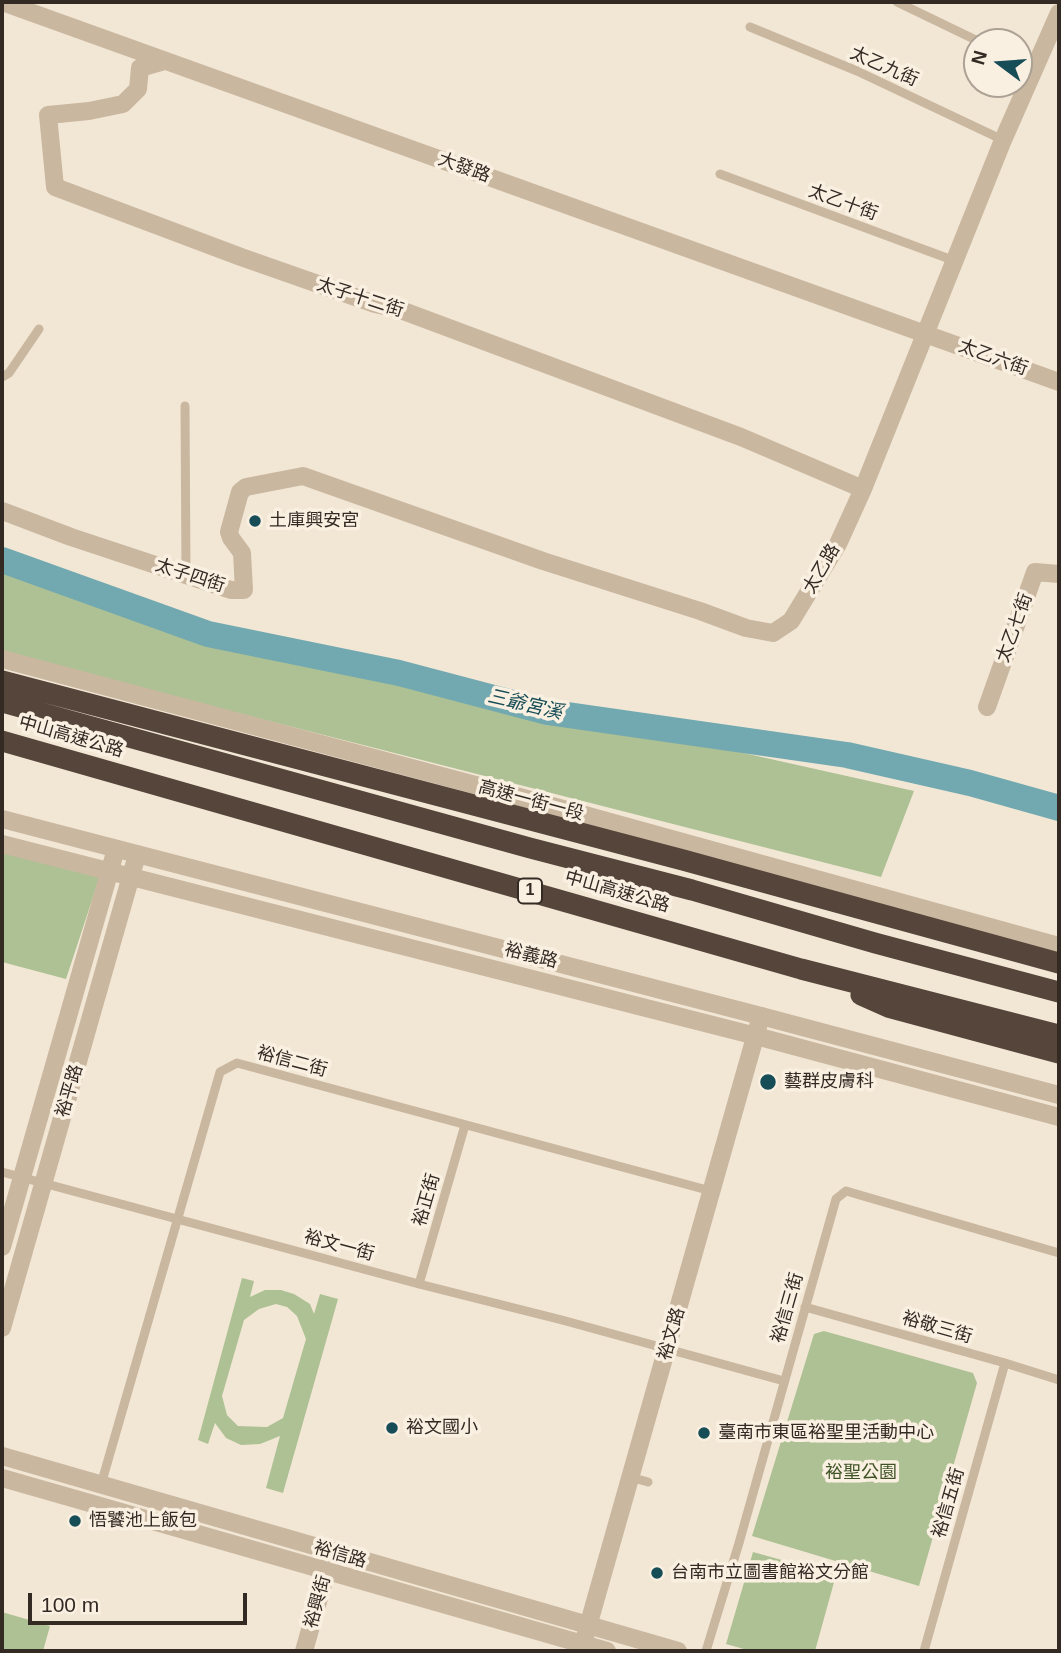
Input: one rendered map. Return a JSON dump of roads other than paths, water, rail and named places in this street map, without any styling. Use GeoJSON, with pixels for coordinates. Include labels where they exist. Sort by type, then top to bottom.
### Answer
{"type":"FeatureCollection","features":[{"type":"Feature","properties":{"kind":"highway"},"geometry":{"type":"LineString","coordinates":[[2,681],[736,874],[1059,963]]}},
{"type":"Feature","properties":{"kind":"highway","name":"中山高速公路"},"geometry":{"type":"LineString","coordinates":[[2,702],[1059,992]]}},
{"type":"Feature","properties":{"kind":"highway","name":"中山高速公路"},"geometry":{"type":"LineString","coordinates":[[2,741],[801,969],[1059,1035]]}},
{"type":"Feature","properties":{"kind":"highway"},"geometry":{"type":"LineString","coordinates":[[801,969],[888,1007],[1059,1053]]}},
{"type":"Feature","properties":{"kind":"street","name":"大發路"},"geometry":{"type":"LineString","coordinates":[[2,2],[926,334]]}},
{"type":"Feature","properties":{"kind":"street","name":"太乙路"},"geometry":{"type":"LineString","coordinates":[[1033,54],[1059,13]]}},
{"type":"Feature","properties":{"kind":"street","name":"太子十二街"},"geometry":{"type":"LineString","coordinates":[[164,61],[140,68],[138,89],[123,104],[48,115],[55,187],[241,257],[375,304],[398,309],[741,438],[863,489]]}},
{"type":"Feature","properties":{"kind":"street","name":"太乙路"},"geometry":{"type":"LineString","coordinates":[[277,481],[303,476],[543,561],[747,628],[773,633],[791,621],[838,544],[926,334],[1003,140],[1016,98]]}},
{"type":"Feature","properties":{"kind":"street","name":"太乙六街"},"geometry":{"type":"LineString","coordinates":[[926,334],[1059,383]]}},
{"type":"Feature","properties":{"kind":"street","name":"太子四街"},"geometry":{"type":"LineString","coordinates":[[2,511],[231,590],[244,590],[242,553],[229,532],[232,517],[240,492],[246,486],[277,481]]}},
{"type":"Feature","properties":{"kind":"street","name":"太乙七街"},"geometry":{"type":"LineString","coordinates":[[987,707],[1035,572],[1059,574]]}},
{"type":"Feature","properties":{"kind":"street","name":"高速一街一段"},"geometry":{"type":"LineString","coordinates":[[2,659],[1059,946]]}},
{"type":"Feature","properties":{"kind":"street","name":"裕義路"},"geometry":{"type":"LineString","coordinates":[[2,819],[1059,1095]]}},
{"type":"Feature","properties":{"kind":"street","name":"裕義路"},"geometry":{"type":"LineString","coordinates":[[2,844],[756,1036],[1059,1117]]}},
{"type":"Feature","properties":{"kind":"street","name":"裕平路"},"geometry":{"type":"LineString","coordinates":[[2,1247],[116,849]]}},
{"type":"Feature","properties":{"kind":"street","name":"裕平路"},"geometry":{"type":"LineString","coordinates":[[2,1328],[137,855]]}},
{"type":"Feature","properties":{"kind":"street","name":"裕文路"},"geometry":{"type":"LineString","coordinates":[[582,1648],[761,1016]]}},
{"type":"Feature","properties":{"kind":"street","name":"裕信路"},"geometry":{"type":"LineString","coordinates":[[2,1456],[678,1651]]}},
{"type":"Feature","properties":{"kind":"street","name":"裕信路"},"geometry":{"type":"LineString","coordinates":[[2,1478],[582,1648],[607,1651]]}},
{"type":"Feature","properties":{"kind":"street","name":"裕興街"},"geometry":{"type":"LineString","coordinates":[[304,1651],[332,1552]]}},
{"type":"Feature","properties":{"kind":"lane"},"geometry":{"type":"LineString","coordinates":[[897,2],[963,34]]}},
{"type":"Feature","properties":{"kind":"lane","name":"太乙九街"},"geometry":{"type":"LineString","coordinates":[[750,27],[857,71],[1003,140]]}},
{"type":"Feature","properties":{"kind":"lane","name":"太乙十街"},"geometry":{"type":"LineString","coordinates":[[720,174],[955,261]]}},
{"type":"Feature","properties":{"kind":"lane"},"geometry":{"type":"LineString","coordinates":[[2,377],[9,373],[39,329]]}},
{"type":"Feature","properties":{"kind":"lane"},"geometry":{"type":"LineString","coordinates":[[185,406],[186,575]]}},
{"type":"Feature","properties":{"kind":"lane","name":"裕信二街"},"geometry":{"type":"LineString","coordinates":[[95,1504],[220,1072],[237,1063],[711,1191]]}},
{"type":"Feature","properties":{"kind":"lane","name":"裕正街"},"geometry":{"type":"LineString","coordinates":[[419,1284],[465,1125]]}},
{"type":"Feature","properties":{"kind":"lane","name":"裕文一街"},"geometry":{"type":"LineString","coordinates":[[2,1172],[784,1381]]}},
{"type":"Feature","properties":{"kind":"lane","name":"裕信三街"},"geometry":{"type":"LineString","coordinates":[[706,1651],[836,1199],[846,1191],[1059,1253]]}},
{"type":"Feature","properties":{"kind":"lane","name":"裕敬三街"},"geometry":{"type":"LineString","coordinates":[[805,1307],[1059,1380]]}},
{"type":"Feature","properties":{"kind":"lane","name":"裕信五街"},"geometry":{"type":"LineString","coordinates":[[924,1651],[1005,1363]]}},
{"type":"Feature","properties":{"kind":"lane"},"geometry":{"type":"LineString","coordinates":[[630,1476],[648,1482]]}},
{"type":"Feature","properties":{"kind":"waterway","name":"三爺宮溪"},"geometry":{"type":"LineString","coordinates":[[2,560],[208,634],[399,673],[547,712],[847,755],[970,783],[1059,808]]}},
{"type":"Feature","properties":{"kind":"place","name":"土庫興安宮"},"geometry":{"type":"Point","coordinates":[255,521]}},
{"type":"Feature","properties":{"kind":"place","name":"藝群皮膚科"},"geometry":{"type":"Point","coordinates":[768,1082]}},
{"type":"Feature","properties":{"kind":"place","name":"裕文國小"},"geometry":{"type":"Point","coordinates":[392,1428]}},
{"type":"Feature","properties":{"kind":"place","name":"臺南市東區裕聖里活動中心"},"geometry":{"type":"Point","coordinates":[704,1433]}},
{"type":"Feature","properties":{"kind":"place","name":"悟饕池上飯包"},"geometry":{"type":"Point","coordinates":[75,1521]}},
{"type":"Feature","properties":{"kind":"place","name":"台南市立圖書館裕文分館"},"geometry":{"type":"Point","coordinates":[657,1573]}},
{"type":"Feature","properties":{"kind":"park label","name":"裕聖公園"},"geometry":{"type":"Point","coordinates":[861,1473]}}]}
